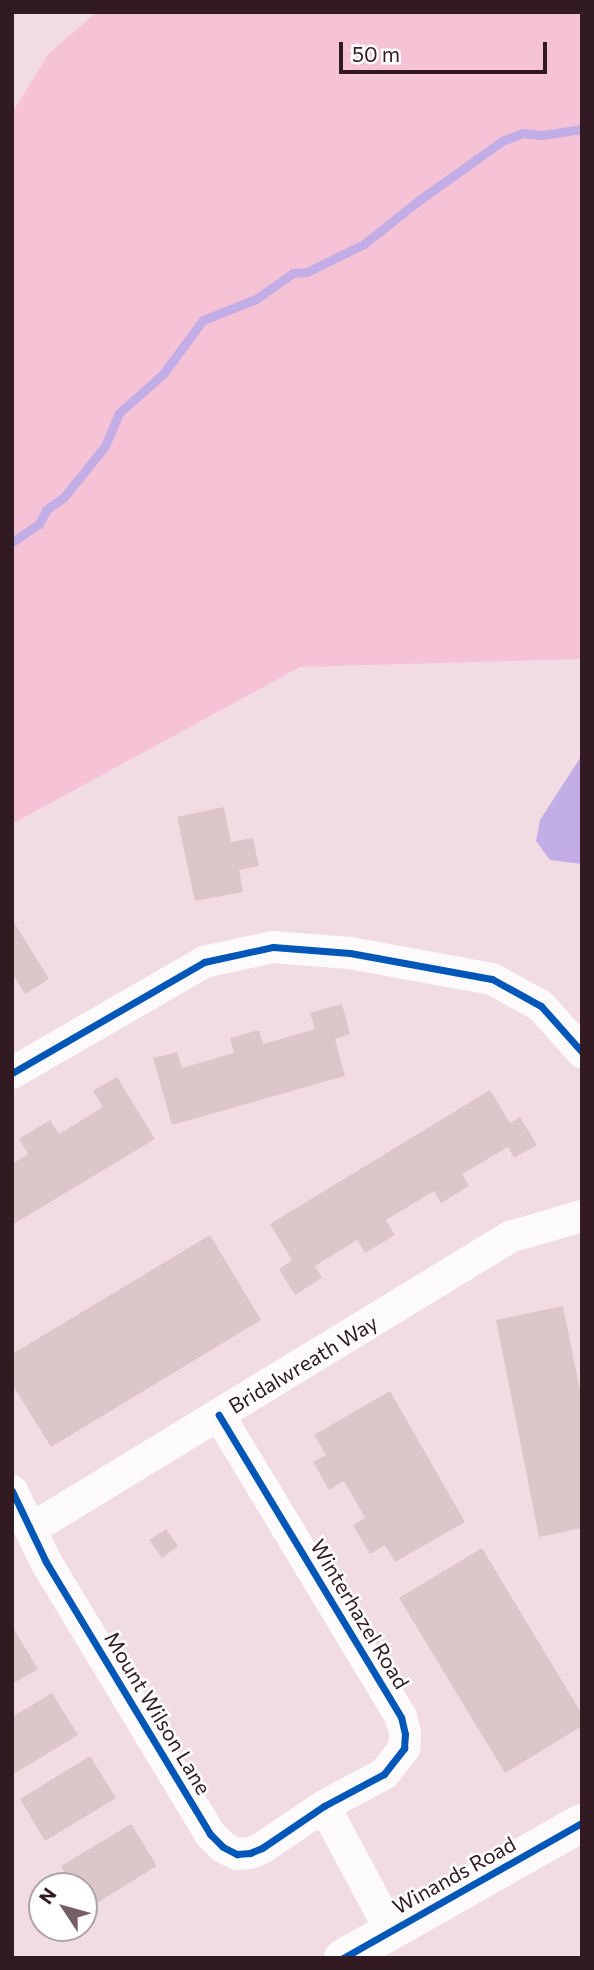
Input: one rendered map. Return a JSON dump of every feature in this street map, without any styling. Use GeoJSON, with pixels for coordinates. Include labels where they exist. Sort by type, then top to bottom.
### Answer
{"type":"FeatureCollection","features":[{"type":"Feature","properties":{"kind":"street"},"geometry":{"type":"LineString","coordinates":[[12,1073],[204,962],[273,947],[350,953],[492,979],[541,1006],[582,1052]]}},
{"type":"Feature","properties":{"kind":"street","name":"Bridalwreath Way"},"geometry":{"type":"LineString","coordinates":[[31,1529],[510,1237],[582,1216]]}},
{"type":"Feature","properties":{"kind":"street","name":"Winterhazel Road"},"geometry":{"type":"LineString","coordinates":[[219,1415],[401,1717],[405,1734],[404,1748],[397,1762],[384,1774],[324,1806]]}},
{"type":"Feature","properties":{"kind":"street","name":"Mount Wilson Lane"},"geometry":{"type":"LineString","coordinates":[[12,1491],[46,1562],[210,1834],[223,1847],[237,1854],[262,1848],[324,1806]]}},
{"type":"Feature","properties":{"kind":"street"},"geometry":{"type":"LineString","coordinates":[[324,1806],[391,1931]]}},
{"type":"Feature","properties":{"kind":"street","name":"Winands Road"},"geometry":{"type":"LineString","coordinates":[[343,1958],[582,1823]]}},
{"type":"Feature","properties":{"kind":"shaded area"},"geometry":{"type":"Polygon","coordinates":[[[97,12],[582,12],[582,659],[300,667],[12,824],[12,113],[49,53],[97,12]]]}},
{"type":"Feature","properties":{"kind":"shaded area"},"geometry":{"type":"Polygon","coordinates":[[[582,755],[582,864],[550,860],[536,841],[540,820],[582,755]]]}},
{"type":"Feature","properties":{"kind":"building"},"geometry":{"type":"Polygon","coordinates":[[[224,807],[231,842],[253,838],[259,866],[239,870],[243,892],[195,901],[177,817],[224,807]]]}},
{"type":"Feature","properties":{"kind":"building"},"geometry":{"type":"Polygon","coordinates":[[[12,919],[49,979],[25,994],[14,976],[12,977],[12,919]]]}},
{"type":"Feature","properties":{"kind":"building"},"geometry":{"type":"Polygon","coordinates":[[[342,1004],[350,1034],[335,1039],[345,1076],[172,1125],[153,1058],[177,1052],[182,1068],[234,1053],[230,1038],[259,1030],[263,1044],[315,1029],[310,1013],[342,1004]]]}},
{"type":"Feature","properties":{"kind":"building"},"geometry":{"type":"Polygon","coordinates":[[[117,1077],[155,1139],[12,1225],[12,1164],[28,1154],[19,1139],[50,1120],[59,1134],[103,1107],[93,1091],[117,1077]]]}},
{"type":"Feature","properties":{"kind":"building"},"geometry":{"type":"Polygon","coordinates":[[[490,1090],[510,1123],[520,1117],[537,1145],[514,1158],[508,1147],[462,1174],[469,1186],[441,1203],[434,1191],[386,1220],[395,1235],[365,1253],[357,1240],[315,1266],[322,1278],[295,1295],[279,1269],[292,1260],[270,1224],[490,1090]]]}},
{"type":"Feature","properties":{"kind":"building"},"geometry":{"type":"Polygon","coordinates":[[[210,1235],[261,1320],[51,1447],[12,1384],[12,1354],[210,1235]]]}},
{"type":"Feature","properties":{"kind":"building"},"geometry":{"type":"Polygon","coordinates":[[[563,1306],[582,1400],[582,1528],[539,1537],[496,1320],[563,1306]]]}},
{"type":"Feature","properties":{"kind":"building"},"geometry":{"type":"Polygon","coordinates":[[[390,1391],[465,1522],[395,1562],[385,1545],[370,1554],[353,1525],[365,1518],[344,1481],[329,1490],[313,1462],[326,1455],[314,1435],[390,1391]]]}},
{"type":"Feature","properties":{"kind":"building"},"geometry":{"type":"Polygon","coordinates":[[[166,1529],[178,1546],[162,1558],[149,1540],[166,1529]]]}},
{"type":"Feature","properties":{"kind":"building"},"geometry":{"type":"Polygon","coordinates":[[[482,1548],[582,1714],[582,1726],[505,1773],[399,1598],[482,1548]]]}},
{"type":"Feature","properties":{"kind":"building"},"geometry":{"type":"Polygon","coordinates":[[[12,1626],[38,1669],[12,1684],[12,1626]]]}},
{"type":"Feature","properties":{"kind":"building"},"geometry":{"type":"Polygon","coordinates":[[[52,1693],[78,1735],[12,1775],[12,1717],[52,1693]]]}},
{"type":"Feature","properties":{"kind":"building"},"geometry":{"type":"Polygon","coordinates":[[[90,1756],[116,1798],[45,1841],[20,1799],[90,1756]]]}},
{"type":"Feature","properties":{"kind":"building"},"geometry":{"type":"Polygon","coordinates":[[[131,1824],[157,1866],[98,1902],[98,1872],[65,1872],[61,1866],[131,1824]]]}},
{"type":"Feature","properties":{"kind":"waterway"},"geometry":{"type":"LineString","coordinates":[[12,542],[39,524],[46,510],[64,497],[105,446],[119,413],[163,374],[203,320],[256,299],[293,273],[307,272],[364,244],[418,201],[502,141],[523,133],[542,135],[582,129]]}},
{"type":"Feature","properties":{"kind":"cycle path"},"geometry":{"type":"LineString","coordinates":[[12,1073],[204,962],[273,947],[350,953],[492,979],[541,1006],[582,1052]]}},
{"type":"Feature","properties":{"kind":"cycle path"},"geometry":{"type":"LineString","coordinates":[[12,1491],[46,1562],[210,1834],[223,1847],[237,1854],[250,1853],[262,1848],[324,1806],[384,1774],[404,1748],[405,1734],[401,1717],[219,1415]]}},
{"type":"Feature","properties":{"kind":"cycle path"},"geometry":{"type":"LineString","coordinates":[[343,1958],[582,1823]]}}]}
